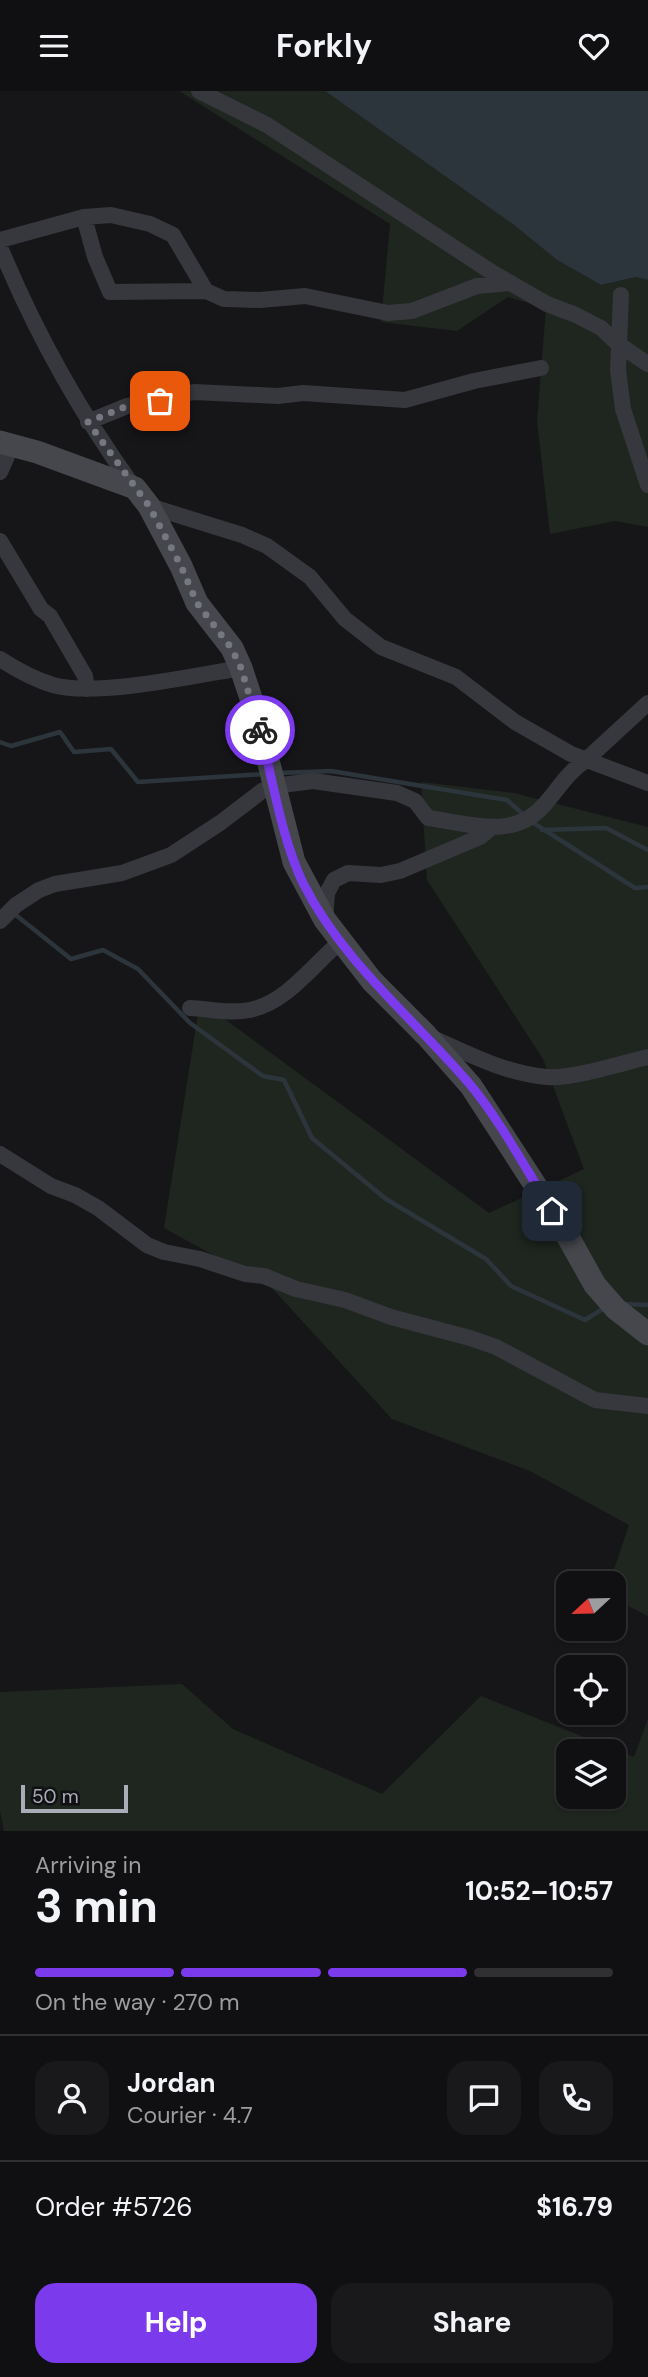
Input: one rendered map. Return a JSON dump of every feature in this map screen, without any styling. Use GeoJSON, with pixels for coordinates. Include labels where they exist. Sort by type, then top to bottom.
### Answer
{"type":"FeatureCollection","features":[{"type":"Feature","properties":{"kind":"street"},"geometry":{"type":"LineString","coordinates":[[199,91],[267,125],[511,283],[547,304],[601,328],[618,344],[648,364]]}},
{"type":"Feature","properties":{"kind":"street"},"geometry":{"type":"LineString","coordinates":[[0,240],[84,217],[111,215],[150,225],[173,235],[206,291]]}},
{"type":"Feature","properties":{"kind":"street"},"geometry":{"type":"LineString","coordinates":[[84,217],[95,257],[110,292],[206,291],[224,299],[260,300],[305,296],[388,313],[412,311],[477,286],[511,283]]}},
{"type":"Feature","properties":{"kind":"street"},"geometry":{"type":"LineString","coordinates":[[0,247],[21,299],[88,422],[149,506],[197,603],[232,649],[241,668],[294,862],[325,919],[372,981],[426,1035],[471,1086],[557,1218],[595,1285],[616,1309],[648,1333]]}},
{"type":"Feature","properties":{"kind":"street"},"geometry":{"type":"LineString","coordinates":[[621,295],[618,344],[623,409],[648,485]]}},
{"type":"Feature","properties":{"kind":"street"},"geometry":{"type":"LineString","coordinates":[[88,422],[127,406],[194,392],[232,391],[278,395],[303,393],[405,400],[474,381],[541,368]]}},
{"type":"Feature","properties":{"kind":"street"},"geometry":{"type":"LineString","coordinates":[[0,472],[6,443],[135,488]]}},
{"type":"Feature","properties":{"kind":"street"},"geometry":{"type":"LineString","coordinates":[[149,506],[242,535],[267,546],[310,577],[345,619],[381,647],[456,677],[515,722],[586,760],[648,783]]}},
{"type":"Feature","properties":{"kind":"street"},"geometry":{"type":"LineString","coordinates":[[0,541],[35,600],[50,616],[85,676],[88,689]]}},
{"type":"Feature","properties":{"kind":"street"},"geometry":{"type":"LineString","coordinates":[[0,659],[25,675],[55,686],[88,689],[241,668]]}},
{"type":"Feature","properties":{"kind":"street"},"geometry":{"type":"LineString","coordinates":[[0,921],[27,896],[55,884],[121,873],[171,855],[262,791],[274,786],[313,781],[397,793],[415,800],[428,818],[491,828],[513,826],[533,817],[561,782],[648,703]]}},
{"type":"Feature","properties":{"kind":"street"},"geometry":{"type":"LineString","coordinates":[[325,919],[327,893],[334,880],[348,873],[381,875],[400,871],[436,853],[480,837],[491,828]]}},
{"type":"Feature","properties":{"kind":"street"},"geometry":{"type":"LineString","coordinates":[[190,1008],[230,1012],[250,1010],[270,1003],[340,942]]}},
{"type":"Feature","properties":{"kind":"street"},"geometry":{"type":"LineString","coordinates":[[426,1035],[466,1054],[520,1072],[549,1077],[648,1057]]}},
{"type":"Feature","properties":{"kind":"street"},"geometry":{"type":"LineString","coordinates":[[0,1154],[51,1187],[75,1195],[98,1208],[147,1245],[164,1252],[264,1276],[296,1290],[345,1300],[391,1317],[470,1338],[506,1352],[595,1400],[648,1406]]}},
{"type":"Feature","properties":{"kind":"shaded area"},"geometry":{"type":"Polygon","coordinates":[[[179,91],[325,91],[514,225],[557,260],[601,285],[636,277],[648,280],[648,527],[615,521],[550,534],[537,421],[546,308],[508,297],[457,331],[381,322],[390,224],[179,91]]]}},
{"type":"Feature","properties":{"kind":"shaded area"},"geometry":{"type":"Polygon","coordinates":[[[325,91],[648,91],[648,280],[636,277],[601,285],[557,260],[514,225],[325,91]]]}},
{"type":"Feature","properties":{"kind":"shaded area"},"geometry":{"type":"Polygon","coordinates":[[[421,782],[514,793],[648,827],[648,1616],[626,1605],[626,1571],[613,1571],[629,1525],[530,1471],[392,1419],[271,1287],[164,1228],[200,1001],[489,1213],[584,1169],[543,1059],[427,880],[421,782]]]}},
{"type":"Feature","properties":{"kind":"shaded area"},"geometry":{"type":"Polygon","coordinates":[[[182,1684],[233,1729],[382,1794],[481,1696],[589,1739],[556,1739],[556,1809],[626,1809],[626,1754],[634,1757],[648,1719],[648,1831],[4,1831],[0,1811],[0,1692],[182,1684]]]}},
{"type":"Feature","properties":{"kind":"waterway"},"geometry":{"type":"LineString","coordinates":[[0,742],[11,746],[60,732],[74,752],[111,749],[138,782],[264,774]]}},
{"type":"Feature","properties":{"kind":"waterway"},"geometry":{"type":"LineString","coordinates":[[280,773],[331,771],[507,800],[525,816]]}},
{"type":"Feature","properties":{"kind":"waterway"},"geometry":{"type":"LineString","coordinates":[[532,822],[635,888],[648,887]]}},
{"type":"Feature","properties":{"kind":"waterway"},"geometry":{"type":"LineString","coordinates":[[542,830],[606,828],[648,850]]}},
{"type":"Feature","properties":{"kind":"waterway"},"geometry":{"type":"LineString","coordinates":[[12,912],[71,959],[103,950],[138,969],[190,1023],[263,1076],[284,1080],[312,1138],[386,1199],[486,1259],[511,1286],[585,1320],[606,1307]]}},
{"type":"Feature","properties":{"kind":"waterway"},"geometry":{"type":"LineString","coordinates":[[624,1304],[648,1305]]}},
{"type":"Feature","properties":{"kind":"way so far"},"geometry":{"type":"LineString","coordinates":[[160,401],[127,406],[88,422],[149,506],[197,603],[232,649],[241,668],[260,730]]}},
{"type":"Feature","properties":{"kind":"route"},"geometry":{"type":"LineString","coordinates":[[260,730],[294,862],[325,919],[344,948],[372,981],[426,1035],[471,1086],[552,1211]]}}]}
